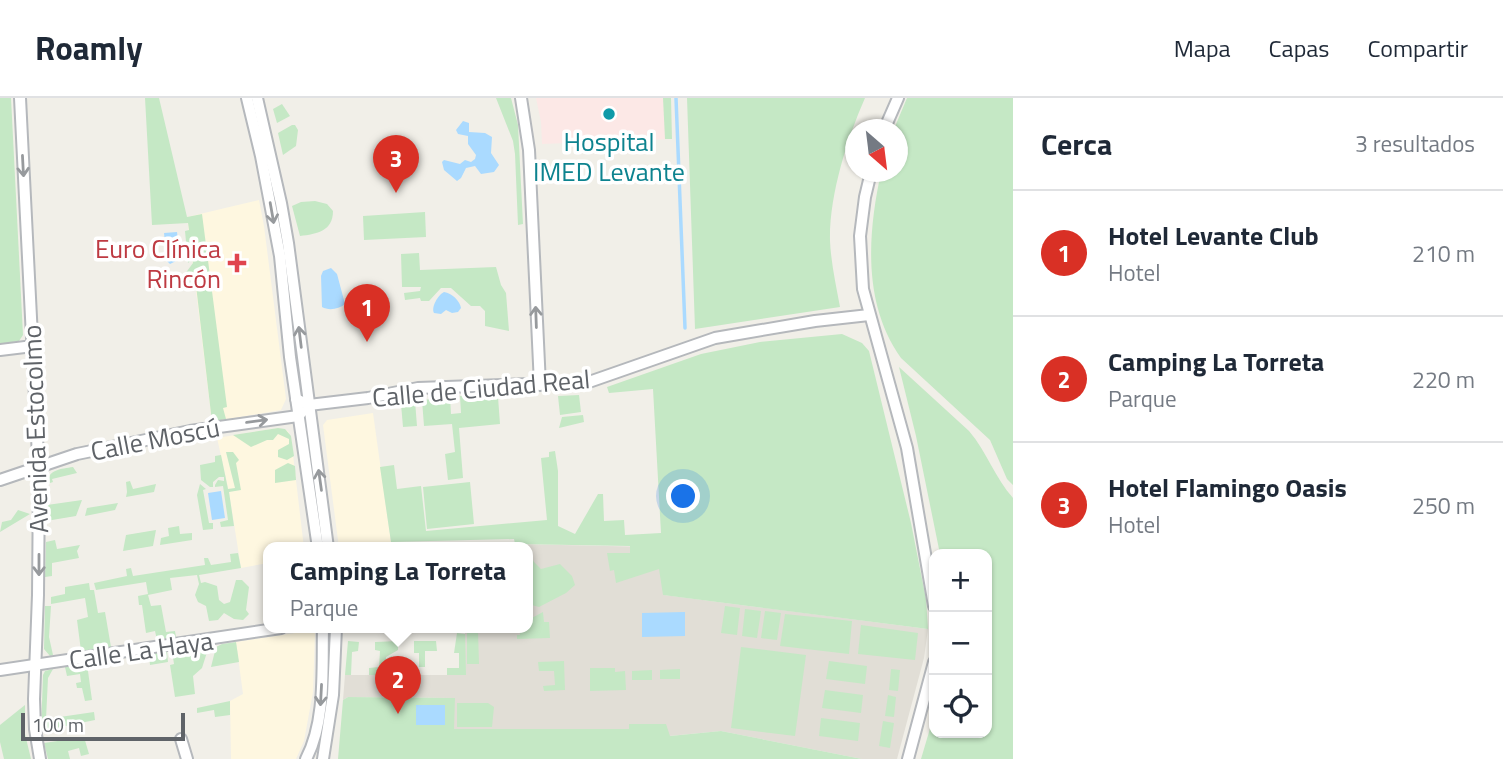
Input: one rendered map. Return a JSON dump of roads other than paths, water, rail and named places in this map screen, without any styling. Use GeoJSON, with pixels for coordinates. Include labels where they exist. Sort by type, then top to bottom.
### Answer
{"type":"FeatureCollection","features":[{"type":"Feature","properties":{"kind":"street","name":"Avenida Estocolmo"},"geometry":{"type":"LineString","coordinates":[[20,98],[38,466],[35,729],[40,759]]}},
{"type":"Feature","properties":{"kind":"street"},"geometry":{"type":"LineString","coordinates":[[247,98],[280,256],[298,416],[317,542]]}},
{"type":"Feature","properties":{"kind":"street"},"geometry":{"type":"LineString","coordinates":[[257,98],[281,203],[327,542]]}},
{"type":"Feature","properties":{"kind":"street"},"geometry":{"type":"LineString","coordinates":[[522,98],[529,150],[540,385]]}},
{"type":"Feature","properties":{"kind":"street"},"geometry":{"type":"LineString","coordinates":[[889,119],[898,98]]}},
{"type":"Feature","properties":{"kind":"street"},"geometry":{"type":"LineString","coordinates":[[869,182],[860,236],[863,289],[907,448],[929,577]]}},
{"type":"Feature","properties":{"kind":"street","name":"Calle de Ciudad Real"},"geometry":{"type":"LineString","coordinates":[[309,405],[368,398],[418,388],[540,385],[598,380],[664,355],[732,334],[869,315]]}},
{"type":"Feature","properties":{"kind":"street"},"geometry":{"type":"LineString","coordinates":[[0,350],[33,346]]}},
{"type":"Feature","properties":{"kind":"street"},"geometry":{"type":"LineString","coordinates":[[296,399],[309,405]]}},
{"type":"Feature","properties":{"kind":"street"},"geometry":{"type":"LineString","coordinates":[[298,416],[309,405]]}},
{"type":"Feature","properties":{"kind":"street","name":"Calle Moscú"},"geometry":{"type":"LineString","coordinates":[[0,480],[77,454],[190,431],[298,416]]}},
{"type":"Feature","properties":{"kind":"street","name":"Calle La Haya"},"geometry":{"type":"LineString","coordinates":[[0,670],[263,631]]}},
{"type":"Feature","properties":{"kind":"street"},"geometry":{"type":"LineString","coordinates":[[306,759],[312,748],[320,710],[323,633]]}},
{"type":"Feature","properties":{"kind":"street"},"geometry":{"type":"LineString","coordinates":[[323,759],[334,695],[336,633]]}},
{"type":"Feature","properties":{"kind":"street"},"geometry":{"type":"LineString","coordinates":[[908,759],[931,675]]}},
{"type":"Feature","properties":{"kind":"street"},"geometry":{"type":"LineString","coordinates":[[181,740],[187,759]]}},
{"type":"Feature","properties":{"kind":"water"},"geometry":{"type":"Polygon","coordinates":[[[463,121],[469,123],[469,132],[485,133],[492,137],[491,153],[499,165],[494,172],[481,174],[475,166],[466,168],[457,181],[444,170],[442,162],[444,160],[460,164],[465,160],[471,162],[475,159],[476,155],[468,144],[468,136],[458,134],[456,130],[463,121]]]}},
{"type":"Feature","properties":{"kind":"water"},"geometry":{"type":"Polygon","coordinates":[[[177,232],[180,259],[170,264],[167,261],[164,233],[177,232]]]}},
{"type":"Feature","properties":{"kind":"water"},"geometry":{"type":"Polygon","coordinates":[[[331,268],[337,274],[345,304],[331,309],[322,307],[321,276],[323,271],[331,268]]]}},
{"type":"Feature","properties":{"kind":"water"},"geometry":{"type":"Polygon","coordinates":[[[444,292],[457,300],[461,308],[458,312],[446,310],[441,314],[434,313],[436,301],[444,292]]]}},
{"type":"Feature","properties":{"kind":"water"},"geometry":{"type":"Polygon","coordinates":[[[221,491],[225,518],[212,520],[208,493],[221,491]]]}},
{"type":"Feature","properties":{"kind":"water"},"geometry":{"type":"Polygon","coordinates":[[[685,612],[685,636],[642,637],[642,613],[685,612]]]}},
{"type":"Feature","properties":{"kind":"water"},"geometry":{"type":"Polygon","coordinates":[[[416,705],[445,705],[445,725],[416,725],[416,705]]]}},
{"type":"Feature","properties":{"kind":"waterway"},"geometry":{"type":"LineString","coordinates":[[676,98],[685,328]]}},
{"type":"Feature","properties":{"kind":"place","name":"Hospital IMED Levante"},"geometry":{"type":"Point","coordinates":[609,114]}},
{"type":"Feature","properties":{"kind":"place","name":"Hotel Flamingo Oasis"},"geometry":{"type":"Point","coordinates":[396,193]}},
{"type":"Feature","properties":{"kind":"place","name":"Euro Clínica Rincón"},"geometry":{"type":"Point","coordinates":[237,263]}},
{"type":"Feature","properties":{"kind":"place","name":"Hotel Levante Club"},"geometry":{"type":"Point","coordinates":[367,342]}},
{"type":"Feature","properties":{"kind":"place","name":"Camping La Torreta"},"geometry":{"type":"Point","coordinates":[398,714]}}]}
